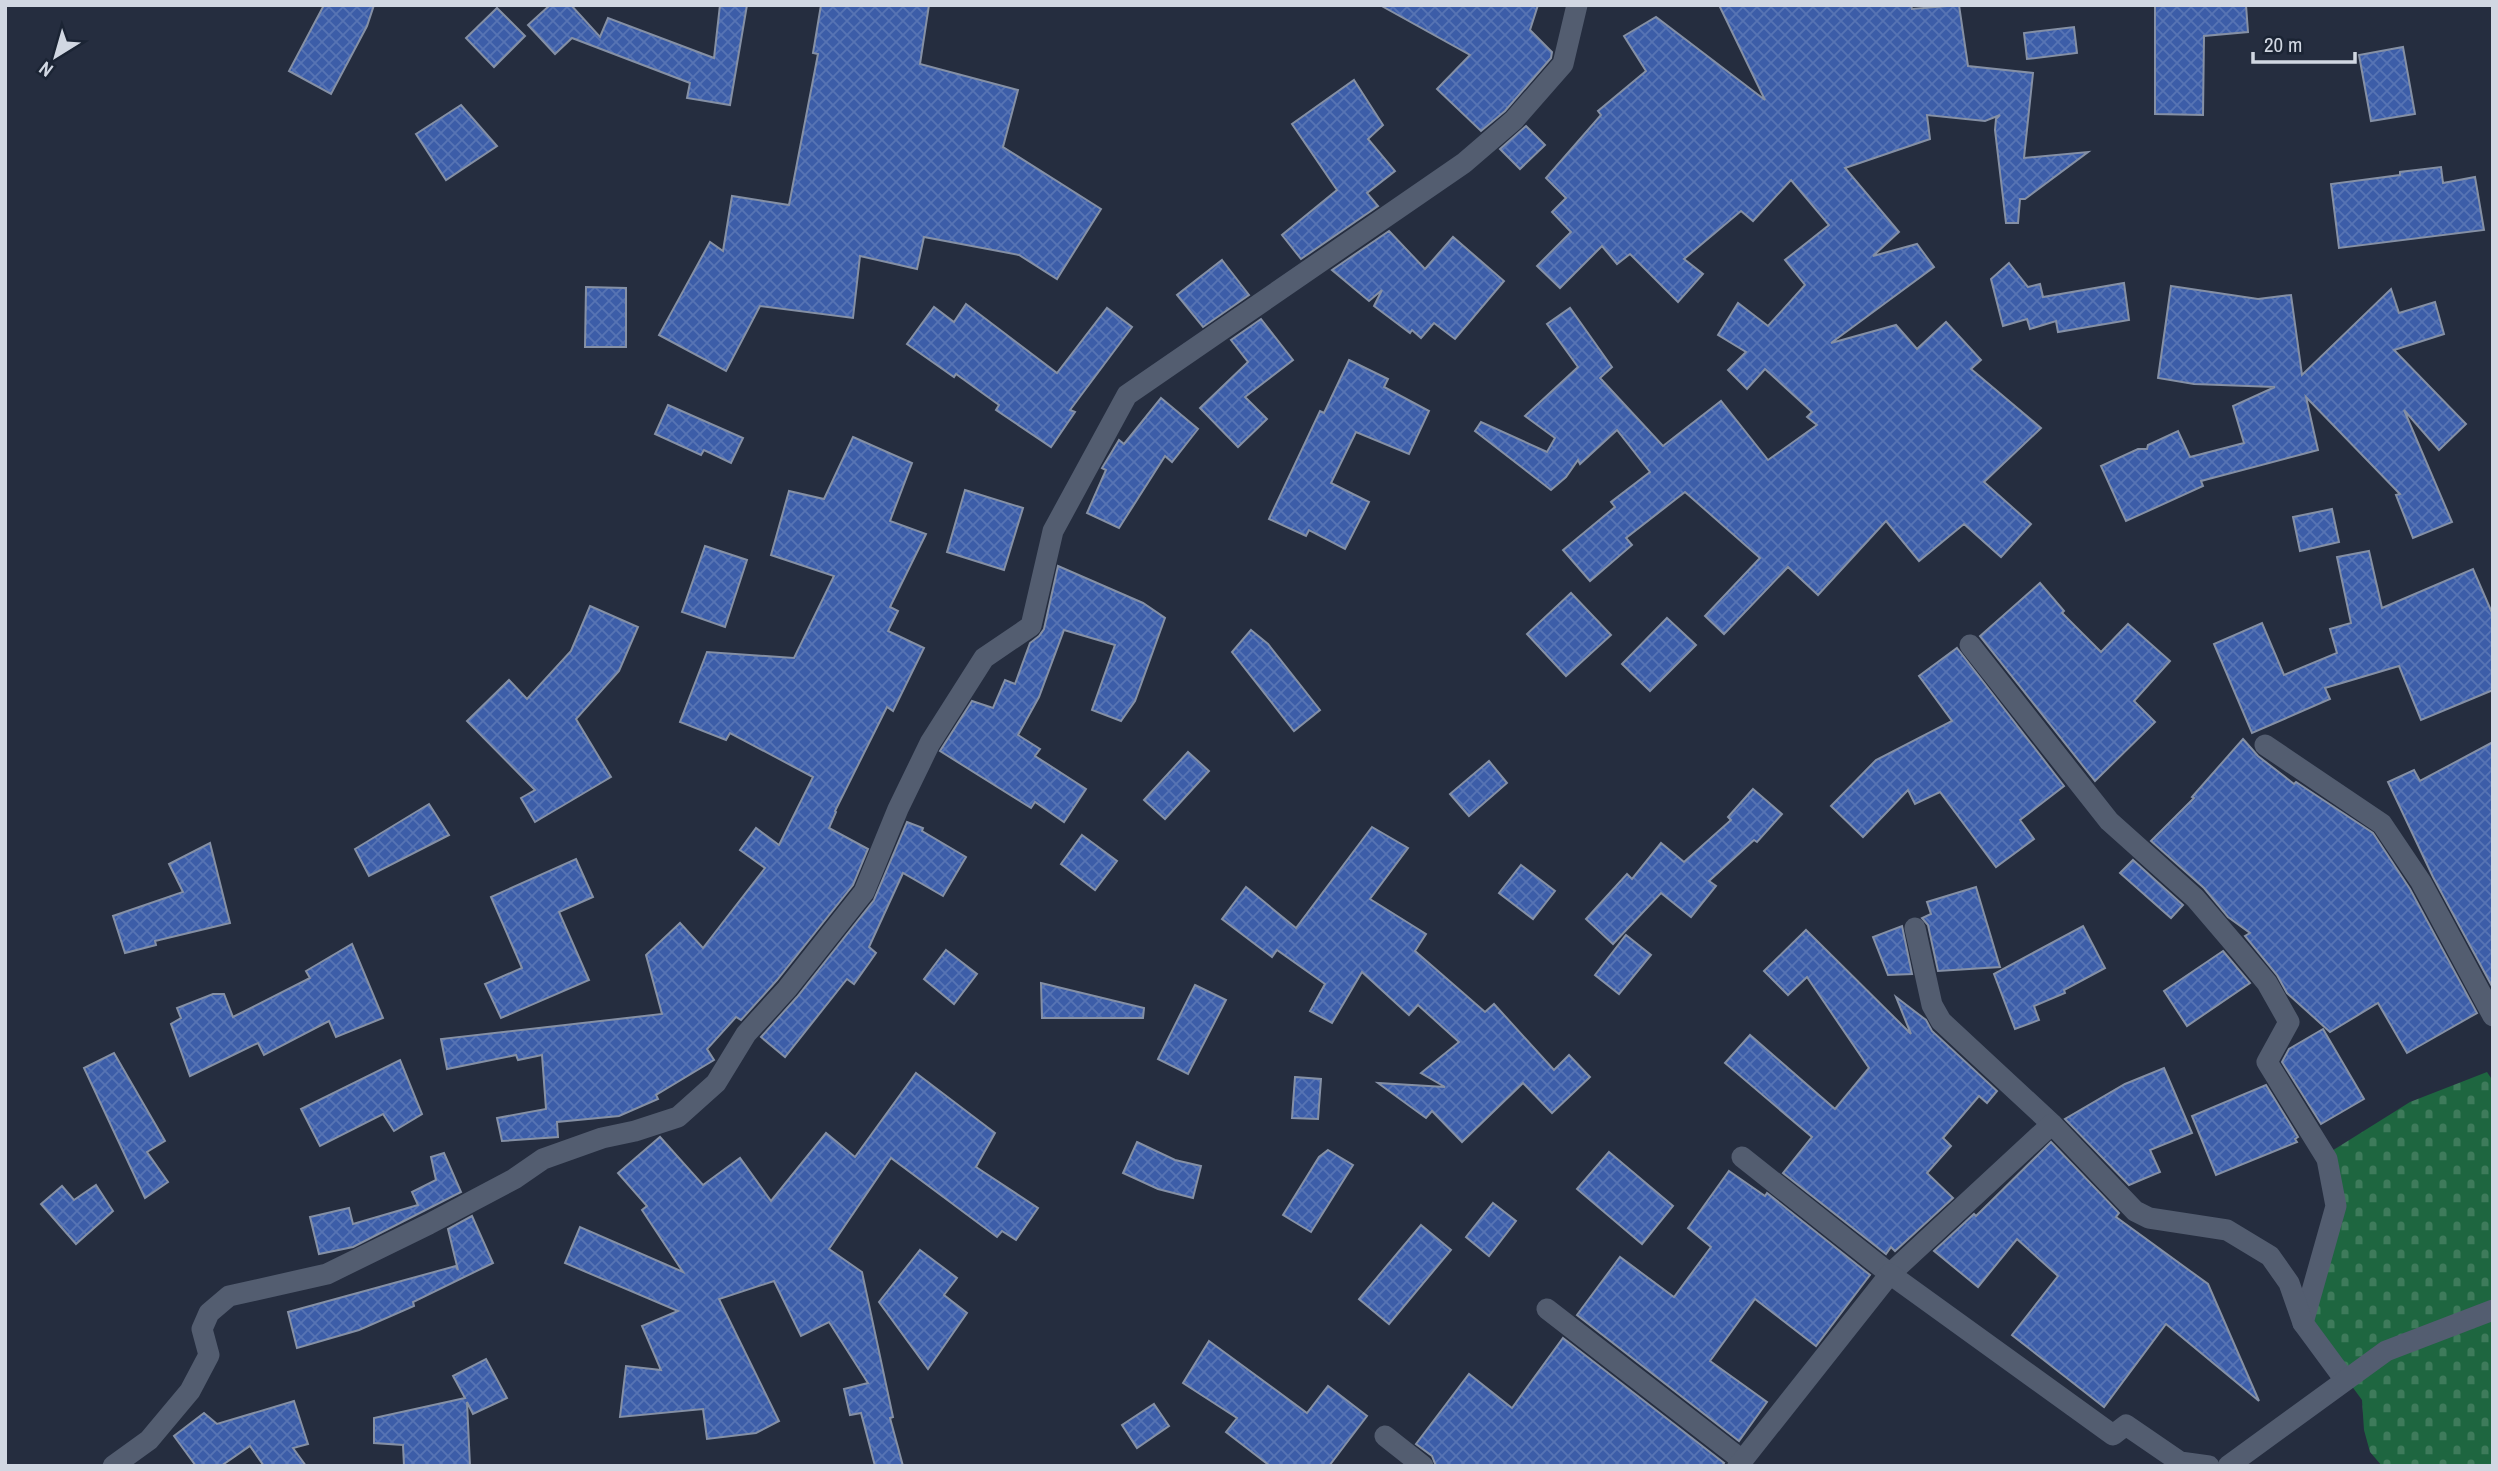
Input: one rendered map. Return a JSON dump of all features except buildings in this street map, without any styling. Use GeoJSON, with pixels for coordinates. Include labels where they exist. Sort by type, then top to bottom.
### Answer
{"type":"FeatureCollection","features":[{"type":"Feature","properties":{"kind":"street"},"geometry":{"type":"LineString","coordinates":[[113,1466],[149,1440],[190,1391],[209,1355],[202,1329],[209,1313],[229,1296],[327,1274],[441,1218],[514,1179],[543,1159],[602,1138],[635,1132],[678,1117],[716,1083],[746,1034],[787,989],[864,892],[898,809],[930,743],[984,658],[1031,626],[1053,531],[1127,395],[1464,163],[1514,120],[1563,64],[1577,5]]}},
{"type":"Feature","properties":{"kind":"street"},"geometry":{"type":"LineString","coordinates":[[1970,645],[2109,821],[2195,898],[2234,944],[2267,983],[2289,1022],[2267,1062],[2327,1159],[2336,1206],[2303,1323]]}},
{"type":"Feature","properties":{"kind":"street"},"geometry":{"type":"LineString","coordinates":[[2265,745],[2382,824],[2421,882],[2493,1016]]}},
{"type":"Feature","properties":{"kind":"street"},"geometry":{"type":"LineString","coordinates":[[1915,928],[1933,1005],[1941,1021],[2052,1124],[2135,1211],[2149,1218],[2227,1230],[2270,1256],[2289,1283],[2303,1323],[2345,1380]]}},
{"type":"Feature","properties":{"kind":"street"},"geometry":{"type":"LineString","coordinates":[[1547,1308],[1740,1463],[1890,1274],[2052,1124]]}},
{"type":"Feature","properties":{"kind":"street"},"geometry":{"type":"LineString","coordinates":[[1742,1157],[1890,1274],[2113,1435],[2126,1425],[2180,1462],[2209,1466]]}},
{"type":"Feature","properties":{"kind":"street"},"geometry":{"type":"LineString","coordinates":[[2228,1466],[2386,1352],[2493,1310]]}},
{"type":"Feature","properties":{"kind":"street"},"geometry":{"type":"LineString","coordinates":[[1385,1436],[1423,1466]]}},
{"type":"Feature","properties":{"kind":"green space"},"geometry":{"type":"Polygon","coordinates":[[[2487,1072],[2493,1081],[2493,1466],[2382,1466],[2370,1452],[2364,1430],[2362,1400],[2299,1314],[2331,1211],[2327,1154],[2410,1102],[2487,1072]]]}}]}
